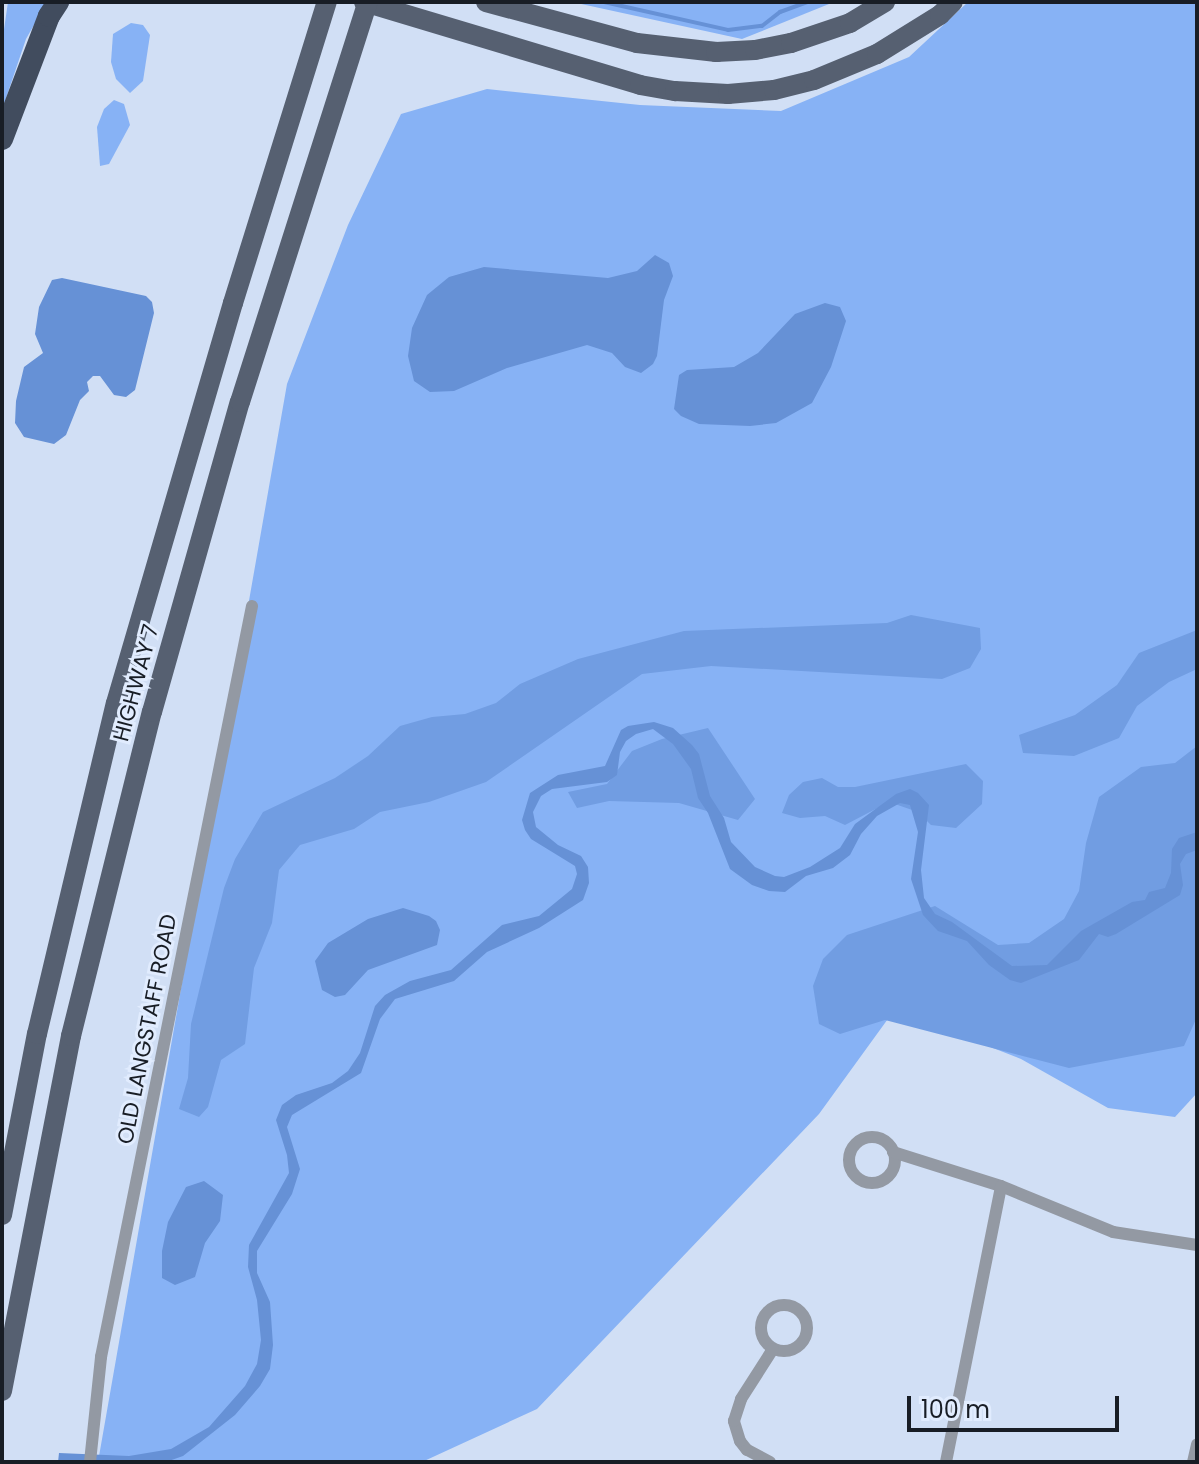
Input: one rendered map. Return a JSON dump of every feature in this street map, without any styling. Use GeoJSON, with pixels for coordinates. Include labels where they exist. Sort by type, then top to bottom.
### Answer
{"type":"FeatureCollection","features":[{"type":"Feature","properties":{"kind":"highway"},"geometry":{"type":"LineString","coordinates":[[2,139],[49,16],[58,2]]}},
{"type":"Feature","properties":{"kind":"main road","name":"HIGHWAY 7"},"geometry":{"type":"LineString","coordinates":[[2,1215],[37,1034],[116,703],[233,303],[327,2]]}},
{"type":"Feature","properties":{"kind":"main road"},"geometry":{"type":"LineString","coordinates":[[486,2],[625,40],[716,52],[755,50],[791,43],[850,23],[885,2]]}},
{"type":"Feature","properties":{"kind":"main road"},"geometry":{"type":"LineString","coordinates":[[366,3],[640,85],[675,91],[728,94],[774,90],[814,80],[877,54],[940,15],[953,2]]}},
{"type":"Feature","properties":{"kind":"main road","name":"HIGHWAY 7"},"geometry":{"type":"LineString","coordinates":[[2,1391],[71,1036],[152,712],[240,402],[366,3]]}},
{"type":"Feature","properties":{"kind":"street","name":"OLD LANGSTAFF ROAD"},"geometry":{"type":"LineString","coordinates":[[91,1456],[101,1357],[252,606]]}},
{"type":"Feature","properties":{"kind":"street"},"geometry":{"type":"LineString","coordinates":[[893,1152],[1001,1186],[1113,1232],[1197,1245]]}},
{"type":"Feature","properties":{"kind":"street"},"geometry":{"type":"LineString","coordinates":[[946,1462],[1001,1186]]}},
{"type":"Feature","properties":{"kind":"street"},"geometry":{"type":"LineString","coordinates":[[770,1462],[747,1450],[740,1441],[734,1421],[746,1389],[773,1349]]}},
{"type":"Feature","properties":{"kind":"street"},"geometry":{"type":"LineString","coordinates":[[1193,1462],[1197,1444]]}},
{"type":"Feature","properties":{"kind":"shaded area"},"geometry":{"type":"Polygon","coordinates":[[[8,2],[47,2],[26,39],[2,110],[2,43],[8,2]]]}},
{"type":"Feature","properties":{"kind":"shaded area"},"geometry":{"type":"Polygon","coordinates":[[[572,2],[834,2],[742,39],[572,2]]]}},
{"type":"Feature","properties":{"kind":"shaded area"},"geometry":{"type":"Polygon","coordinates":[[[968,2],[1197,2],[1197,1093],[1175,1117],[1108,1108],[1021,1059],[921,1020],[898,1005],[819,1114],[537,1409],[422,1462],[98,1462],[287,384],[348,225],[401,114],[487,89],[640,105],[781,111],[909,57],[968,2]]]}},
{"type":"Feature","properties":{"kind":"shaded area"},"geometry":{"type":"Polygon","coordinates":[[[131,23],[143,25],[150,35],[143,81],[130,93],[116,79],[111,62],[113,34],[131,23]]]}},
{"type":"Feature","properties":{"kind":"shaded area"},"geometry":{"type":"Polygon","coordinates":[[[114,100],[124,104],[130,125],[109,164],[100,166],[97,127],[104,109],[114,100]]]}},
{"type":"Feature","properties":{"kind":"shaded area"},"geometry":{"type":"Polygon","coordinates":[[[655,255],[669,263],[673,276],[664,300],[657,356],[653,364],[641,373],[625,367],[612,353],[587,345],[507,368],[454,391],[430,392],[414,381],[408,356],[412,328],[427,295],[449,277],[484,267],[608,278],[637,271],[655,255]]]}},
{"type":"Feature","properties":{"kind":"shaded area"},"geometry":{"type":"Polygon","coordinates":[[[62,278],[146,296],[152,302],[154,313],[135,390],[126,397],[114,395],[100,376],[93,376],[87,382],[89,391],[80,400],[66,435],[54,444],[24,437],[15,423],[16,401],[24,367],[43,353],[35,334],[39,307],[52,280],[62,278]]]}},
{"type":"Feature","properties":{"kind":"shaded area"},"geometry":{"type":"Polygon","coordinates":[[[825,303],[840,307],[846,321],[831,367],[812,403],[776,423],[750,426],[699,424],[681,416],[674,409],[679,375],[687,370],[734,367],[758,353],[795,314],[825,303]]]}},
{"type":"Feature","properties":{"kind":"shaded area"},"geometry":{"type":"Polygon","coordinates":[[[911,615],[980,628],[981,649],[970,668],[942,679],[711,666],[642,674],[486,782],[429,802],[380,812],[354,829],[300,845],[279,870],[272,923],[254,968],[245,1044],[221,1060],[208,1107],[199,1117],[179,1109],[188,1078],[191,1024],[224,888],[235,859],[263,812],[335,778],[368,756],[400,726],[432,717],[465,714],[496,703],[520,684],[578,659],[684,631],[887,623],[911,615]]]}},
{"type":"Feature","properties":{"kind":"shaded area"},"geometry":{"type":"Polygon","coordinates":[[[1197,630],[1197,669],[1169,682],[1137,706],[1119,738],[1074,756],[1023,753],[1019,735],[1075,715],[1117,685],[1139,653],[1197,630]]]}},
{"type":"Feature","properties":{"kind":"shaded area"},"geometry":{"type":"Polygon","coordinates":[[[654,722],[673,728],[692,745],[699,754],[710,796],[724,818],[731,842],[755,867],[775,876],[784,877],[810,867],[840,848],[855,824],[896,794],[910,789],[918,793],[929,805],[921,870],[924,898],[935,914],[952,922],[1012,966],[1047,965],[1081,931],[1132,902],[1145,900],[1149,892],[1165,888],[1171,873],[1172,849],[1179,838],[1197,832],[1197,850],[1186,854],[1180,864],[1183,885],[1180,895],[1116,934],[1108,937],[1099,934],[1079,960],[1021,983],[1010,980],[989,965],[967,941],[938,931],[923,915],[911,879],[918,832],[910,805],[900,803],[877,816],[861,834],[850,855],[833,868],[806,876],[785,892],[769,891],[752,885],[730,869],[708,813],[698,798],[691,769],[673,744],[653,729],[636,734],[626,741],[620,752],[617,775],[607,782],[552,789],[541,796],[533,812],[536,827],[558,845],[581,856],[588,867],[589,883],[583,900],[539,928],[487,952],[454,981],[395,999],[380,1019],[361,1073],[292,1115],[287,1127],[300,1169],[292,1194],[257,1251],[257,1273],[270,1302],[273,1345],[270,1369],[260,1386],[235,1415],[183,1456],[166,1462],[58,1462],[59,1453],[129,1456],[171,1449],[209,1427],[245,1386],[257,1364],[261,1340],[257,1300],[248,1267],[249,1245],[289,1173],[276,1120],[282,1105],[296,1095],[332,1083],[348,1071],[360,1053],[375,1006],[385,995],[410,981],[451,970],[502,925],[539,916],[572,889],[577,874],[575,866],[531,839],[525,830],[522,820],[530,793],[558,775],[605,766],[621,730],[654,722]]]}},
{"type":"Feature","properties":{"kind":"shaded area"},"geometry":{"type":"Polygon","coordinates":[[[708,728],[755,799],[738,820],[679,803],[609,801],[577,808],[568,792],[607,784],[632,751],[662,739],[708,728]]]}},
{"type":"Feature","properties":{"kind":"shaded area"},"geometry":{"type":"Polygon","coordinates":[[[1197,746],[1197,1017],[1184,1046],[1069,1068],[885,1020],[840,1034],[819,1024],[813,986],[823,959],[847,935],[935,906],[998,945],[1029,943],[1064,919],[1079,891],[1086,843],[1099,797],[1141,767],[1175,763],[1197,746]]]}},
{"type":"Feature","properties":{"kind":"shaded area"},"geometry":{"type":"Polygon","coordinates":[[[966,764],[983,781],[982,804],[956,828],[931,825],[918,812],[889,802],[845,825],[825,816],[800,818],[782,813],[789,795],[803,782],[822,778],[838,787],[855,787],[966,764]]]}},
{"type":"Feature","properties":{"kind":"shaded area"},"geometry":{"type":"Polygon","coordinates":[[[403,908],[436,921],[440,930],[437,945],[368,970],[345,995],[335,997],[322,990],[315,961],[328,943],[368,919],[403,908]]]}},
{"type":"Feature","properties":{"kind":"shaded area"},"geometry":{"type":"Polygon","coordinates":[[[204,1181],[223,1195],[220,1221],[205,1243],[195,1277],[175,1285],[162,1278],[162,1251],[168,1222],[186,1187],[204,1181]]]}},
{"type":"Feature","properties":{"kind":"waterway"},"geometry":{"type":"LineString","coordinates":[[604,2],[728,30],[762,26],[780,12],[807,2]]}}]}
